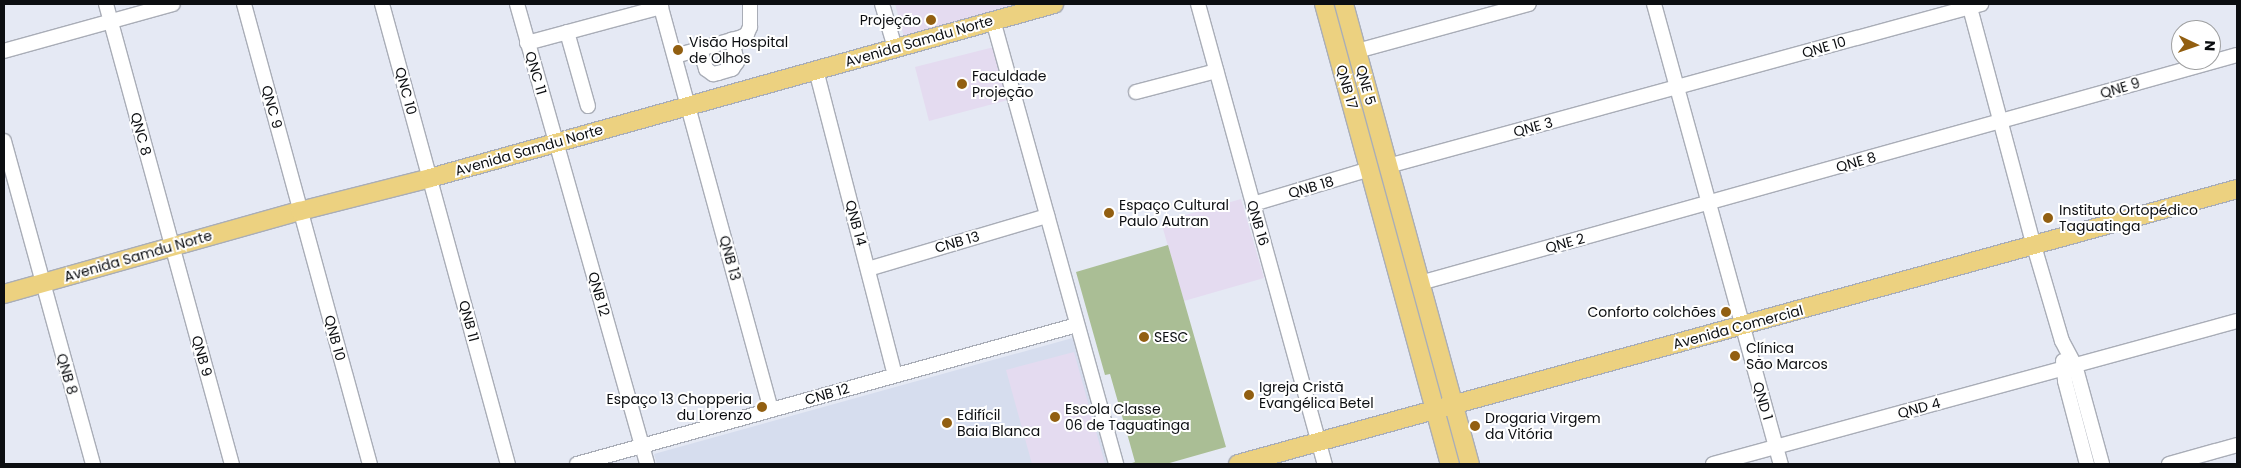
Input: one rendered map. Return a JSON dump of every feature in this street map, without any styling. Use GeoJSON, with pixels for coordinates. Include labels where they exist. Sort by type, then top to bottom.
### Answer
{"type":"FeatureCollection","features":[{"type":"Feature","properties":{"kind":"main road","name":"Avenida Samdu Norte"},"geometry":{"type":"LineString","coordinates":[[4,294],[300,211],[430,178],[1054,4]]}},
{"type":"Feature","properties":{"kind":"main road","name":"QNB 17"},"geometry":{"type":"LineString","coordinates":[[1324,4],[1405,298]]}},
{"type":"Feature","properties":{"kind":"main road"},"geometry":{"type":"LineString","coordinates":[[1328,21],[1345,10]]}},
{"type":"Feature","properties":{"kind":"main road","name":"QNE 5"},"geometry":{"type":"LineString","coordinates":[[1345,10],[1454,405]]}},
{"type":"Feature","properties":{"kind":"main road","name":"Avenida Comercial"},"geometry":{"type":"LineString","coordinates":[[1238,464],[2237,189]]}},
{"type":"Feature","properties":{"kind":"main road"},"geometry":{"type":"LineString","coordinates":[[1422,288],[1416,299],[1405,298],[1450,464]]}},
{"type":"Feature","properties":{"kind":"main road"},"geometry":{"type":"LineString","coordinates":[[1454,405],[1470,464]]}},
{"type":"Feature","properties":{"kind":"street","name":"QNC 8"},"geometry":{"type":"LineString","coordinates":[[106,4],[171,247]]}},
{"type":"Feature","properties":{"kind":"street"},"geometry":{"type":"LineString","coordinates":[[4,51],[173,4]]}},
{"type":"Feature","properties":{"kind":"street","name":"QNC 9"},"geometry":{"type":"LineString","coordinates":[[244,4],[300,211]]}},
{"type":"Feature","properties":{"kind":"street","name":"QNC 10"},"geometry":{"type":"LineString","coordinates":[[382,4],[430,178]]}},
{"type":"Feature","properties":{"kind":"street","name":"QNC 11"},"geometry":{"type":"LineString","coordinates":[[517,4],[555,142]]}},
{"type":"Feature","properties":{"kind":"street"},"geometry":{"type":"LineString","coordinates":[[674,56],[737,39],[748,34],[750,27],[750,4]]}},
{"type":"Feature","properties":{"kind":"street"},"geometry":{"type":"LineString","coordinates":[[882,4],[895,48]]}},
{"type":"Feature","properties":{"kind":"street","name":"QNB 16"},"geometry":{"type":"LineString","coordinates":[[1198,4],[1325,464]]}},
{"type":"Feature","properties":{"kind":"street"},"geometry":{"type":"LineString","coordinates":[[1357,51],[1529,4]]}},
{"type":"Feature","properties":{"kind":"street","name":"QND 1"},"geometry":{"type":"LineString","coordinates":[[1654,4],[1781,464]]}},
{"type":"Feature","properties":{"kind":"street"},"geometry":{"type":"LineString","coordinates":[[527,43],[661,5]]}},
{"type":"Feature","properties":{"kind":"street","name":"QNB 13"},"geometry":{"type":"LineString","coordinates":[[661,5],[771,410]]}},
{"type":"Feature","properties":{"kind":"street"},"geometry":{"type":"LineString","coordinates":[[1973,5],[2034,246],[2069,367],[2087,464]]}},
{"type":"Feature","properties":{"kind":"street","name":"QNE 10"},"geometry":{"type":"LineString","coordinates":[[1678,88],[1973,5]]}},
{"type":"Feature","properties":{"kind":"street"},"geometry":{"type":"LineString","coordinates":[[994,20],[1116,464]]}},
{"type":"Feature","properties":{"kind":"street"},"geometry":{"type":"LineString","coordinates":[[567,32],[588,106]]}},
{"type":"Feature","properties":{"kind":"street"},"geometry":{"type":"LineString","coordinates":[[700,49],[708,72],[718,74],[732,69],[737,62],[737,39]]}},
{"type":"Feature","properties":{"kind":"street","name":"QNE 9"},"geometry":{"type":"LineString","coordinates":[[2002,121],[2237,55]]}},
{"type":"Feature","properties":{"kind":"street","name":"QNB 14"},"geometry":{"type":"LineString","coordinates":[[816,70],[895,375]]}},
{"type":"Feature","properties":{"kind":"street"},"geometry":{"type":"LineString","coordinates":[[1136,92],[1216,71]]}},
{"type":"Feature","properties":{"kind":"street","name":"QNE 3"},"geometry":{"type":"LineString","coordinates":[[1388,166],[1678,88]]}},
{"type":"Feature","properties":{"kind":"street","name":"QNE 8"},"geometry":{"type":"LineString","coordinates":[[1710,204],[2002,121]]}},
{"type":"Feature","properties":{"kind":"street","name":"QNB 8"},"geometry":{"type":"LineString","coordinates":[[4,141],[93,464]]}},
{"type":"Feature","properties":{"kind":"street","name":"QNB 12"},"geometry":{"type":"LineString","coordinates":[[555,142],[647,464]]}},
{"type":"Feature","properties":{"kind":"street","name":"QNB 18"},"geometry":{"type":"LineString","coordinates":[[1253,204],[1370,169]]}},
{"type":"Feature","properties":{"kind":"street","name":"QNB 11"},"geometry":{"type":"LineString","coordinates":[[430,178],[508,464]]}},
{"type":"Feature","properties":{"kind":"street","name":"QNE 2"},"geometry":{"type":"LineString","coordinates":[[1422,288],[1710,204]]}},
{"type":"Feature","properties":{"kind":"street","name":"QNB 10"},"geometry":{"type":"LineString","coordinates":[[300,211],[370,464]]}},
{"type":"Feature","properties":{"kind":"street","name":"CNB 13"},"geometry":{"type":"LineString","coordinates":[[868,269],[1047,216]]}},
{"type":"Feature","properties":{"kind":"street","name":"QNB 9"},"geometry":{"type":"LineString","coordinates":[[171,247],[232,464]]}},
{"type":"Feature","properties":{"kind":"street","name":"QND 4"},"geometry":{"type":"LineString","coordinates":[[1713,464],[2237,321]]}},
{"type":"Feature","properties":{"kind":"street","name":"CNB 12"},"geometry":{"type":"LineString","coordinates":[[577,464],[1077,325]]}},
{"type":"Feature","properties":{"kind":"street"},"geometry":{"type":"LineString","coordinates":[[2069,367],[2102,464]]}},
{"type":"Feature","properties":{"kind":"street"},"geometry":{"type":"LineString","coordinates":[[2169,464],[2237,445]]}},
{"type":"Feature","properties":{"kind":"shaded area","name":"Projeção"},"geometry":{"type":"Polygon","coordinates":[[[895,4],[1022,4],[904,37],[895,4]]]}},
{"type":"Feature","properties":{"kind":"shaded area","name":"Faculdade Projeção"},"geometry":{"type":"Polygon","coordinates":[[[994,47],[1008,100],[929,121],[915,67],[994,47]]]}},
{"type":"Feature","properties":{"kind":"shaded area"},"geometry":{"type":"Polygon","coordinates":[[[1241,199],[1264,278],[1184,301],[1161,222],[1241,199]]]}},
{"type":"Feature","properties":{"kind":"shaded area"},"geometry":{"type":"Polygon","coordinates":[[[1076,337],[1112,464],[657,464],[654,454],[1076,337]]]}},
{"type":"Feature","properties":{"kind":"shaded area","name":"Escola Classe 06 de Taguatinga"},"geometry":{"type":"Polygon","coordinates":[[[1074,352],[1105,464],[1032,464],[1006,370],[1074,352]]]}},
{"type":"Feature","properties":{"kind":"green space","name":"SESC"},"geometry":{"type":"Polygon","coordinates":[[[1168,245],[1226,447],[1166,464],[1129,464],[1135,462],[1110,374],[1105,375],[1076,272],[1168,245]]]}},
{"type":"Feature","properties":{"kind":"place","name":"Projeção"},"geometry":{"type":"Point","coordinates":[931,20]}},
{"type":"Feature","properties":{"kind":"place","name":"Visão Hospital de Olhos"},"geometry":{"type":"Point","coordinates":[678,50]}},
{"type":"Feature","properties":{"kind":"place","name":"Faculdade Projeção"},"geometry":{"type":"Point","coordinates":[962,84]}},
{"type":"Feature","properties":{"kind":"place","name":"Espaço Cultural Paulo Autran"},"geometry":{"type":"Point","coordinates":[1109,213]}},
{"type":"Feature","properties":{"kind":"place","name":"Instituto Ortopédico Taguatinga"},"geometry":{"type":"Point","coordinates":[2048,218]}},
{"type":"Feature","properties":{"kind":"place","name":"Conforto colchões"},"geometry":{"type":"Point","coordinates":[1726,312]}},
{"type":"Feature","properties":{"kind":"place","name":"SESC"},"geometry":{"type":"Point","coordinates":[1144,337]}},
{"type":"Feature","properties":{"kind":"place","name":"Clínica São Marcos"},"geometry":{"type":"Point","coordinates":[1735,356]}},
{"type":"Feature","properties":{"kind":"place","name":"Igreja Cristã Evangélica Betel"},"geometry":{"type":"Point","coordinates":[1249,395]}},
{"type":"Feature","properties":{"kind":"place","name":"Espaço 13 Chopperia du Lorenzo"},"geometry":{"type":"Point","coordinates":[762,407]}},
{"type":"Feature","properties":{"kind":"place","name":"Escola Classe 06 de Taguatinga"},"geometry":{"type":"Point","coordinates":[1055,417]}},
{"type":"Feature","properties":{"kind":"place","name":"Edifícil Baia Blanca"},"geometry":{"type":"Point","coordinates":[947,423]}},
{"type":"Feature","properties":{"kind":"place","name":"Drogaria Virgem da Vitória"},"geometry":{"type":"Point","coordinates":[1475,426]}}]}
